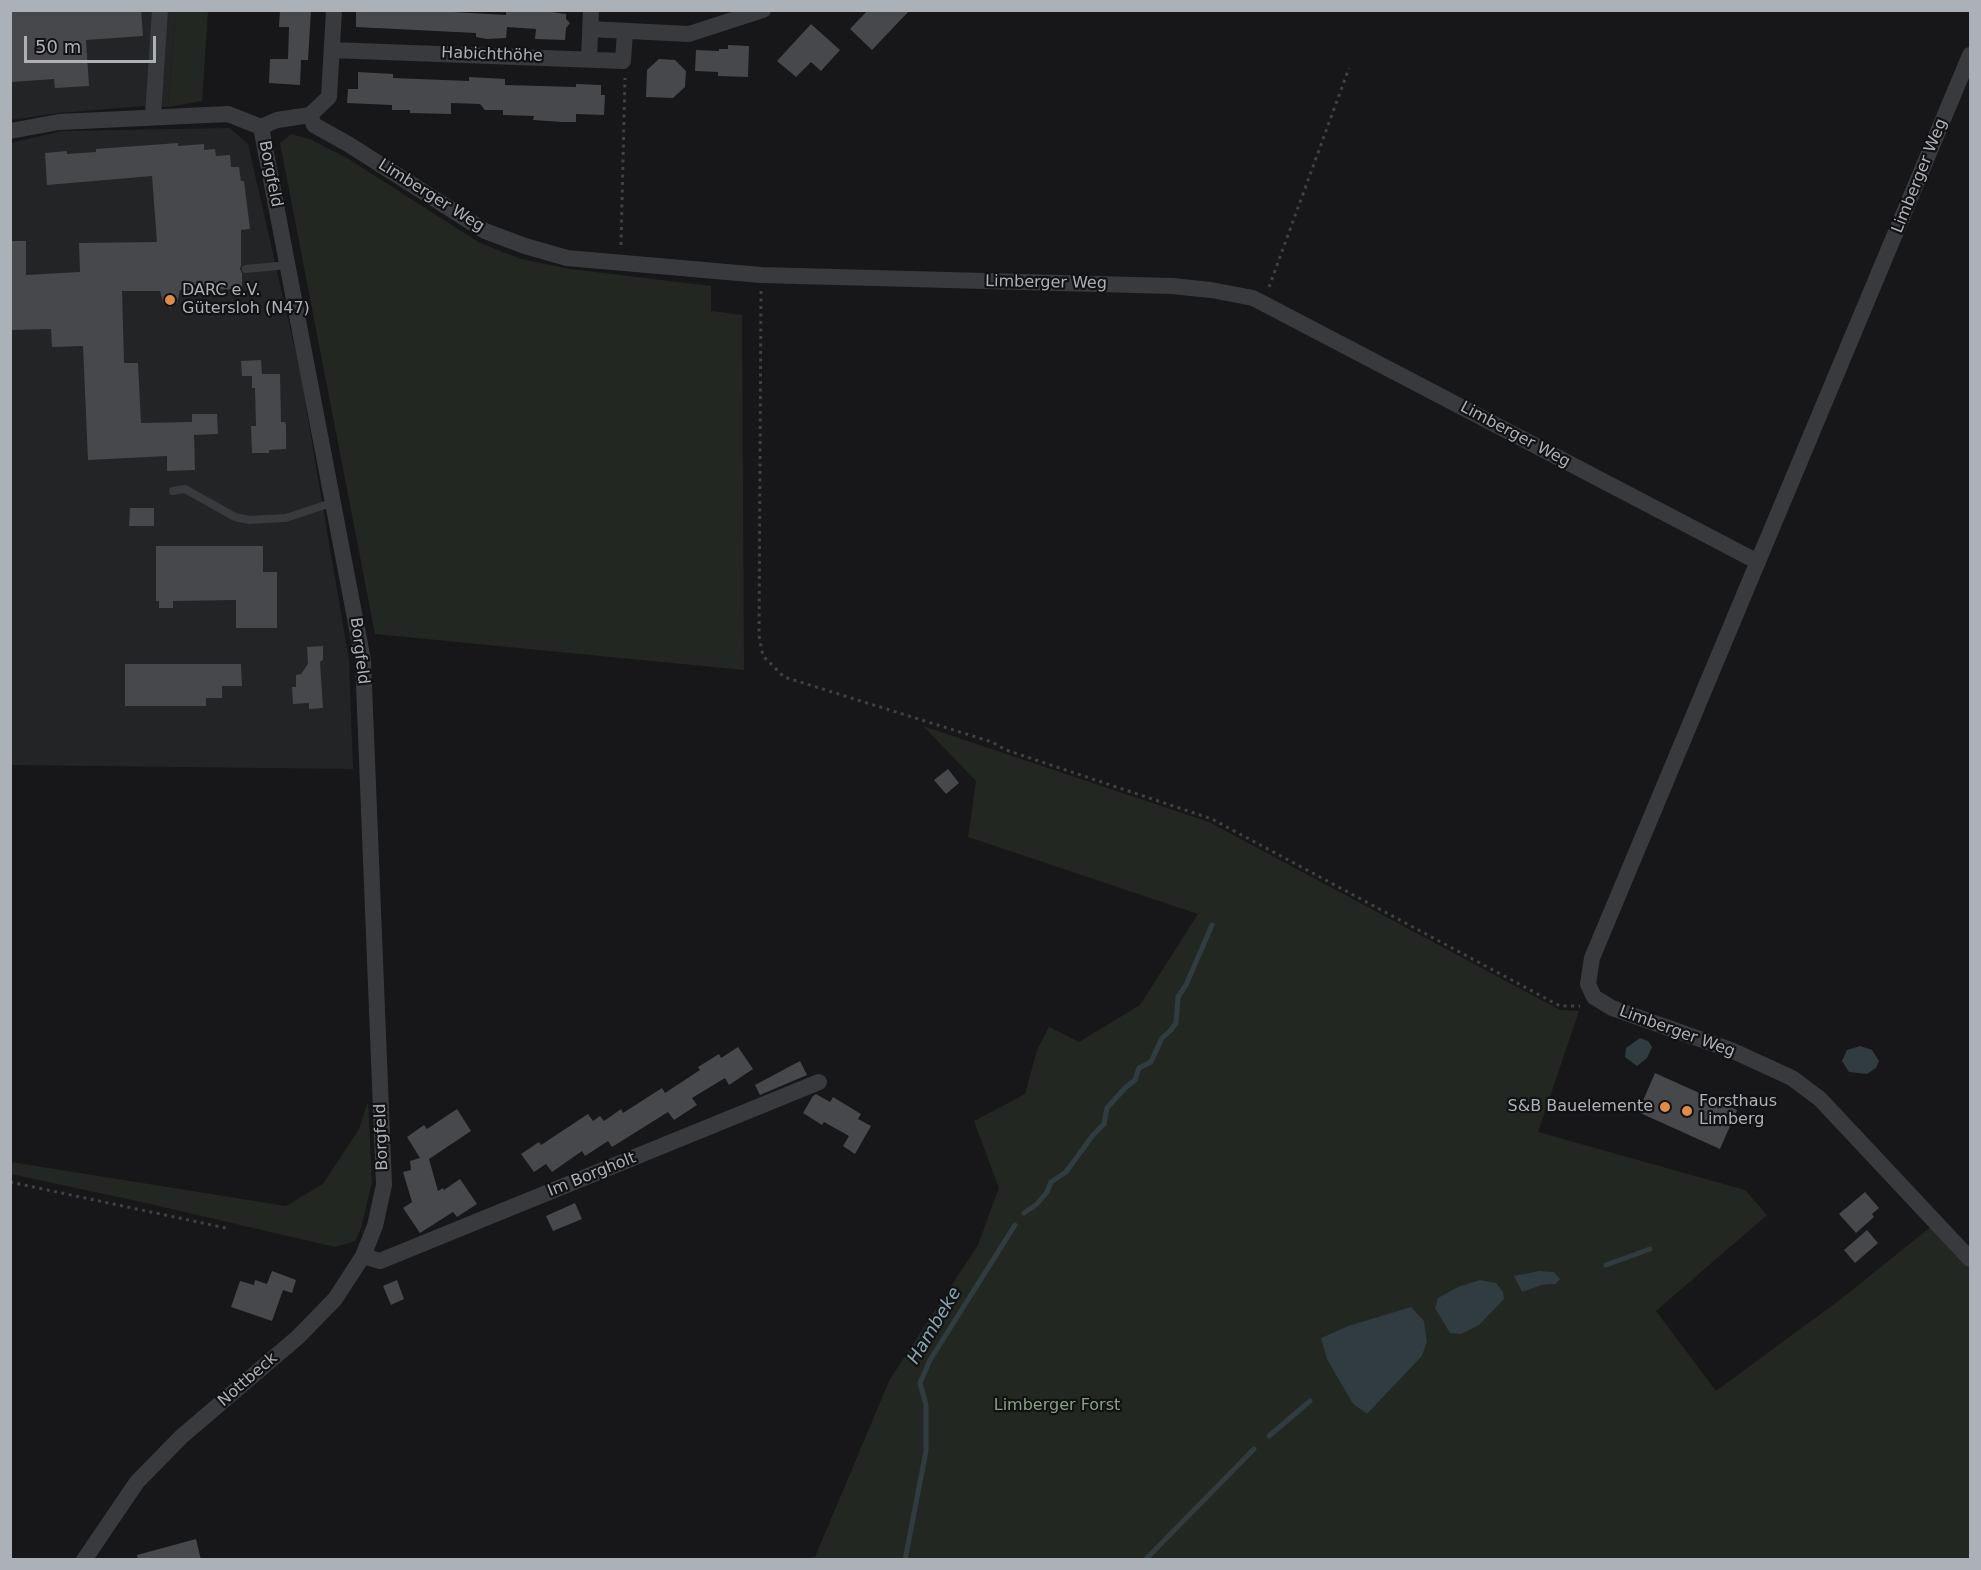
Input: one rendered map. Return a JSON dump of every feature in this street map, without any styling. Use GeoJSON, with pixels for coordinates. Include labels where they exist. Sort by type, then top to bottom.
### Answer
{"type":"FeatureCollection","features":[{"type":"Feature","properties":{"kind":"street"},"geometry":{"type":"LineString","coordinates":[[153,116],[160,10]]}},
{"type":"Feature","properties":{"kind":"street"},"geometry":{"type":"LineString","coordinates":[[310,115],[329,97],[334,10]]}},
{"type":"Feature","properties":{"kind":"street"},"geometry":{"type":"LineString","coordinates":[[589,58],[591,10]]}},
{"type":"Feature","properties":{"kind":"street"},"geometry":{"type":"LineString","coordinates":[[590,29],[689,34],[763,10]]}},
{"type":"Feature","properties":{"kind":"street"},"geometry":{"type":"LineString","coordinates":[[623,61],[625,32]]}},
{"type":"Feature","properties":{"kind":"street","name":"Habichthöhe"},"geometry":{"type":"LineString","coordinates":[[332,50],[623,61]]}},
{"type":"Feature","properties":{"kind":"street","name":"Limberger Weg"},"geometry":{"type":"LineString","coordinates":[[1971,55],[1592,958],[1588,984],[1594,997],[1612,1008],[1731,1050],[1792,1078],[1820,1099],[1971,1259]]}},
{"type":"Feature","properties":{"kind":"street","name":"Borgfeld"},"geometry":{"type":"LineString","coordinates":[[10,131],[59,122],[228,114],[261,127],[277,120],[310,115]]}},
{"type":"Feature","properties":{"kind":"street","name":"Limberger Weg"},"geometry":{"type":"LineString","coordinates":[[310,115],[314,125],[485,231],[567,258],[761,275],[1172,286],[1253,298],[1758,562]]}},
{"type":"Feature","properties":{"kind":"street","name":"Borgfeld"},"geometry":{"type":"LineString","coordinates":[[261,127],[363,660],[384,1185]]}},
{"type":"Feature","properties":{"kind":"street","name":"Im Borgholt"},"geometry":{"type":"LineString","coordinates":[[363,1256],[380,1261],[819,1082]]}},
{"type":"Feature","properties":{"kind":"street","name":"Nottbeck"},"geometry":{"type":"LineString","coordinates":[[84,1560],[137,1482],[181,1437],[298,1337],[335,1299],[363,1256],[375,1226],[384,1185]]}},
{"type":"Feature","properties":{"kind":"lane"},"geometry":{"type":"LineString","coordinates":[[246,269],[288,265]]}},
{"type":"Feature","properties":{"kind":"lane"},"geometry":{"type":"LineString","coordinates":[[173,491],[185,489],[235,517],[249,520],[286,518],[334,501]]}},
{"type":"Feature","properties":{"kind":"path"},"geometry":{"type":"LineString","coordinates":[[620,262],[625,76],[623,61]]}},
{"type":"Feature","properties":{"kind":"path"},"geometry":{"type":"LineString","coordinates":[[1263,303],[1349,68]]}},
{"type":"Feature","properties":{"kind":"path"},"geometry":{"type":"LineString","coordinates":[[761,275],[759,636],[763,656],[784,677],[992,741],[1006,750],[1212,819],[1560,1006],[1579,1007],[1594,997]]}},
{"type":"Feature","properties":{"kind":"path"},"geometry":{"type":"LineString","coordinates":[[10,1182],[226,1228]]}},
{"type":"Feature","properties":{"kind":"shaded area"},"geometry":{"type":"Polygon","coordinates":[[[11,11],[176,11],[168,107],[145,106],[59,113],[11,120],[11,11]]]}},
{"type":"Feature","properties":{"kind":"shaded area"},"geometry":{"type":"Polygon","coordinates":[[[230,128],[248,144],[300,372],[349,660],[353,769],[11,765],[10,143],[62,131],[230,128]]]}},
{"type":"Feature","properties":{"kind":"shaded area"},"geometry":{"type":"Polygon","coordinates":[[[1640,1038],[1648,1041],[1652,1047],[1647,1058],[1637,1066],[1625,1057],[1626,1048],[1640,1038]]]}},
{"type":"Feature","properties":{"kind":"shaded area"},"geometry":{"type":"Polygon","coordinates":[[[1860,1046],[1872,1050],[1879,1061],[1876,1068],[1867,1074],[1849,1072],[1842,1061],[1847,1050],[1860,1046]]]}},
{"type":"Feature","properties":{"kind":"shaded area"},"geometry":{"type":"Polygon","coordinates":[[[1539,1271],[1554,1272],[1560,1279],[1556,1284],[1542,1285],[1522,1292],[1514,1276],[1539,1271]]]}},
{"type":"Feature","properties":{"kind":"shaded area"},"geometry":{"type":"Polygon","coordinates":[[[1480,1280],[1496,1283],[1503,1292],[1504,1299],[1479,1325],[1461,1334],[1450,1333],[1435,1308],[1438,1298],[1458,1287],[1480,1280]]]}},
{"type":"Feature","properties":{"kind":"shaded area"},"geometry":{"type":"Polygon","coordinates":[[[1411,1307],[1424,1321],[1427,1342],[1422,1356],[1367,1414],[1353,1404],[1327,1359],[1321,1338],[1348,1326],[1411,1307]]]}},
{"type":"Feature","properties":{"kind":"green space"},"geometry":{"type":"Polygon","coordinates":[[[176,11],[208,11],[202,101],[168,107],[176,11]]]}},
{"type":"Feature","properties":{"kind":"green space"},"geometry":{"type":"Polygon","coordinates":[[[291,134],[310,139],[347,158],[480,243],[521,259],[570,269],[711,286],[711,311],[742,315],[744,670],[375,634],[280,143],[291,134]]]}},
{"type":"Feature","properties":{"kind":"green space","name":"Limberger Forst"},"geometry":{"type":"Polygon","coordinates":[[[923,726],[1209,822],[1560,1010],[1579,1011],[1538,1132],[1745,1190],[1767,1215],[1656,1311],[1716,1391],[1841,1299],[1933,1225],[1970,1267],[1970,1559],[797,1560],[815,1557],[890,1379],[978,1245],[999,1188],[974,1121],[1025,1094],[1037,1050],[1049,1027],[1079,1042],[1140,1005],[1198,914],[968,837],[976,781],[923,726]],[[1539,1271],[1515,1276],[1521,1291],[1556,1284],[1559,1279],[1554,1272],[1539,1271]],[[1411,1308],[1348,1326],[1321,1338],[1353,1404],[1367,1414],[1422,1356],[1427,1342],[1424,1321],[1411,1308]]]}},
{"type":"Feature","properties":{"kind":"green space"},"geometry":{"type":"Polygon","coordinates":[[[368,1102],[372,1182],[361,1228],[355,1241],[335,1247],[11,1174],[11,1162],[286,1206],[323,1184],[359,1129],[368,1102]]]}},
{"type":"Feature","properties":{"kind":"building"},"geometry":{"type":"Polygon","coordinates":[[[10,10],[141,10],[143,36],[86,40],[89,86],[55,88],[54,79],[12,82],[10,10]]]}},
{"type":"Feature","properties":{"kind":"building"},"geometry":{"type":"Polygon","coordinates":[[[280,10],[311,10],[308,60],[301,60],[300,85],[269,83],[270,59],[288,59],[289,27],[279,27],[280,10]]]}},
{"type":"Feature","properties":{"kind":"building"},"geometry":{"type":"Polygon","coordinates":[[[356,10],[453,10],[453,12],[506,15],[506,10],[537,10],[566,14],[566,19],[570,23],[566,28],[565,40],[535,39],[536,29],[507,27],[506,38],[487,39],[476,37],[476,33],[356,27],[356,10]]]}},
{"type":"Feature","properties":{"kind":"building"},"geometry":{"type":"Polygon","coordinates":[[[868,10],[910,10],[872,50],[850,29],[868,10]]]}},
{"type":"Feature","properties":{"kind":"building"},"geometry":{"type":"Polygon","coordinates":[[[811,24],[840,50],[821,71],[811,62],[796,77],[777,61],[811,24]]]}},
{"type":"Feature","properties":{"kind":"building"},"geometry":{"type":"Polygon","coordinates":[[[728,45],[749,46],[748,77],[718,76],[718,72],[695,71],[696,50],[719,51],[719,49],[728,49],[728,45]]]}},
{"type":"Feature","properties":{"kind":"building"},"geometry":{"type":"Polygon","coordinates":[[[659,59],[675,60],[686,71],[685,87],[673,98],[646,97],[647,70],[659,59]]]}},
{"type":"Feature","properties":{"kind":"building"},"geometry":{"type":"Polygon","coordinates":[[[358,72],[393,74],[393,78],[469,81],[469,77],[505,79],[505,85],[576,87],[576,84],[601,85],[601,95],[605,95],[604,115],[576,114],[576,122],[562,122],[533,120],[534,116],[503,115],[503,110],[485,110],[480,104],[451,103],[451,114],[410,113],[410,110],[392,110],[392,105],[347,103],[348,89],[358,89],[358,72]]]}},
{"type":"Feature","properties":{"kind":"building"},"geometry":{"type":"Polygon","coordinates":[[[178,143],[178,146],[204,144],[204,150],[215,149],[216,156],[230,155],[231,167],[239,167],[241,181],[244,181],[250,229],[241,230],[242,289],[180,290],[177,303],[170,308],[163,303],[160,291],[122,291],[124,363],[138,363],[141,423],[192,422],[192,414],[217,414],[218,434],[194,435],[195,470],[167,471],[167,456],[88,460],[83,346],[52,347],[51,329],[10,330],[10,241],[26,241],[26,275],[80,272],[79,243],[157,242],[152,176],[47,185],[45,153],[96,152],[96,149],[178,143]]]}},
{"type":"Feature","properties":{"kind":"building"},"geometry":{"type":"Polygon","coordinates":[[[261,360],[262,374],[280,374],[281,422],[285,422],[286,425],[286,449],[269,450],[269,453],[252,453],[251,426],[256,426],[255,388],[252,388],[252,376],[242,376],[241,361],[261,360]]]}},
{"type":"Feature","properties":{"kind":"building"},"geometry":{"type":"Polygon","coordinates":[[[130,508],[154,508],[154,526],[129,526],[130,508]]]}},
{"type":"Feature","properties":{"kind":"building"},"geometry":{"type":"Polygon","coordinates":[[[156,546],[263,546],[263,572],[277,572],[277,628],[236,628],[236,600],[173,601],[173,608],[159,608],[159,601],[156,601],[156,546]]]}},
{"type":"Feature","properties":{"kind":"building"},"geometry":{"type":"Polygon","coordinates":[[[323,646],[323,660],[320,662],[323,708],[309,709],[309,703],[293,704],[292,687],[296,687],[296,675],[301,674],[308,664],[307,647],[323,646]]]}},
{"type":"Feature","properties":{"kind":"building"},"geometry":{"type":"Polygon","coordinates":[[[125,664],[241,664],[242,686],[222,686],[222,698],[206,698],[206,706],[125,706],[125,664]]]}},
{"type":"Feature","properties":{"kind":"building"},"geometry":{"type":"Polygon","coordinates":[[[948,769],[959,783],[946,794],[934,780],[948,769]]]}},
{"type":"Feature","properties":{"kind":"building"},"geometry":{"type":"Polygon","coordinates":[[[738,1047],[753,1069],[729,1085],[725,1078],[692,1098],[697,1105],[674,1120],[668,1112],[612,1147],[608,1141],[585,1156],[582,1151],[552,1172],[546,1164],[534,1172],[521,1154],[539,1142],[541,1145],[588,1114],[593,1121],[600,1116],[604,1121],[621,1109],[623,1113],[662,1088],[665,1093],[700,1070],[698,1067],[719,1054],[721,1058],[738,1047]]]}},
{"type":"Feature","properties":{"kind":"building"},"geometry":{"type":"Polygon","coordinates":[[[800,1061],[807,1075],[760,1095],[755,1085],[800,1061]]]}},
{"type":"Feature","properties":{"kind":"building","name":"Forsthaus Limberg"},"geometry":{"type":"Polygon","coordinates":[[[1655,1073],[1737,1110],[1720,1149],[1638,1112],[1655,1073]]]}},
{"type":"Feature","properties":{"kind":"building"},"geometry":{"type":"Polygon","coordinates":[[[816,1094],[830,1102],[833,1097],[861,1114],[858,1119],[871,1126],[855,1154],[843,1146],[849,1136],[824,1122],[822,1125],[803,1113],[816,1094]]]}},
{"type":"Feature","properties":{"kind":"building"},"geometry":{"type":"Polygon","coordinates":[[[457,1109],[471,1131],[429,1159],[438,1191],[443,1188],[444,1190],[460,1179],[477,1204],[457,1217],[453,1212],[420,1233],[403,1208],[412,1202],[403,1172],[411,1170],[410,1161],[420,1158],[407,1137],[424,1125],[427,1129],[457,1109]]]}},
{"type":"Feature","properties":{"kind":"building"},"geometry":{"type":"Polygon","coordinates":[[[1865,1192],[1879,1208],[1872,1214],[1874,1217],[1856,1233],[1839,1214],[1865,1192]]]}},
{"type":"Feature","properties":{"kind":"building"},"geometry":{"type":"Polygon","coordinates":[[[575,1203],[582,1219],[553,1231],[546,1216],[575,1203]]]}},
{"type":"Feature","properties":{"kind":"building"},"geometry":{"type":"Polygon","coordinates":[[[1867,1230],[1878,1243],[1855,1263],[1844,1250],[1867,1230]]]}},
{"type":"Feature","properties":{"kind":"building"},"geometry":{"type":"Polygon","coordinates":[[[272,1271],[296,1280],[292,1293],[283,1290],[272,1321],[231,1307],[240,1281],[254,1285],[255,1280],[267,1284],[272,1271]]]}},
{"type":"Feature","properties":{"kind":"building"},"geometry":{"type":"Polygon","coordinates":[[[397,1280],[404,1299],[391,1305],[383,1286],[397,1280]]]}},
{"type":"Feature","properties":{"kind":"building"},"geometry":{"type":"Polygon","coordinates":[[[196,1539],[201,1560],[138,1560],[137,1555],[196,1539]]]}},
{"type":"Feature","properties":{"kind":"waterway","name":"Hambeke"},"geometry":{"type":"LineString","coordinates":[[1024,1213],[1037,1204],[1047,1192],[1051,1182],[1066,1172],[1104,1124],[1107,1108],[1135,1080],[1139,1068],[1151,1062],[1162,1038],[1176,1023],[1178,997],[1186,985],[1212,925]]}},
{"type":"Feature","properties":{"kind":"waterway","name":"Hambeke"},"geometry":{"type":"LineString","coordinates":[[905,1560],[926,1451],[926,1405],[920,1383],[930,1360],[1015,1225]]}},
{"type":"Feature","properties":{"kind":"waterway","name":"Hambeke"},"geometry":{"type":"LineString","coordinates":[[1606,1265],[1650,1249]]}},
{"type":"Feature","properties":{"kind":"waterway","name":"Hambeke"},"geometry":{"type":"LineString","coordinates":[[1269,1436],[1310,1401]]}},
{"type":"Feature","properties":{"kind":"waterway","name":"Hambeke"},"geometry":{"type":"LineString","coordinates":[[1145,1560],[1254,1449]]}},
{"type":"Feature","properties":{"kind":"place","name":"DARC e.V. Gütersloh (N47)"},"geometry":{"type":"Point","coordinates":[170,300]}},
{"type":"Feature","properties":{"kind":"place","name":"S&B Bauelemente"},"geometry":{"type":"Point","coordinates":[1665,1107]}},
{"type":"Feature","properties":{"kind":"place","name":"Forsthaus Limberg"},"geometry":{"type":"Point","coordinates":[1687,1111]}}]}
